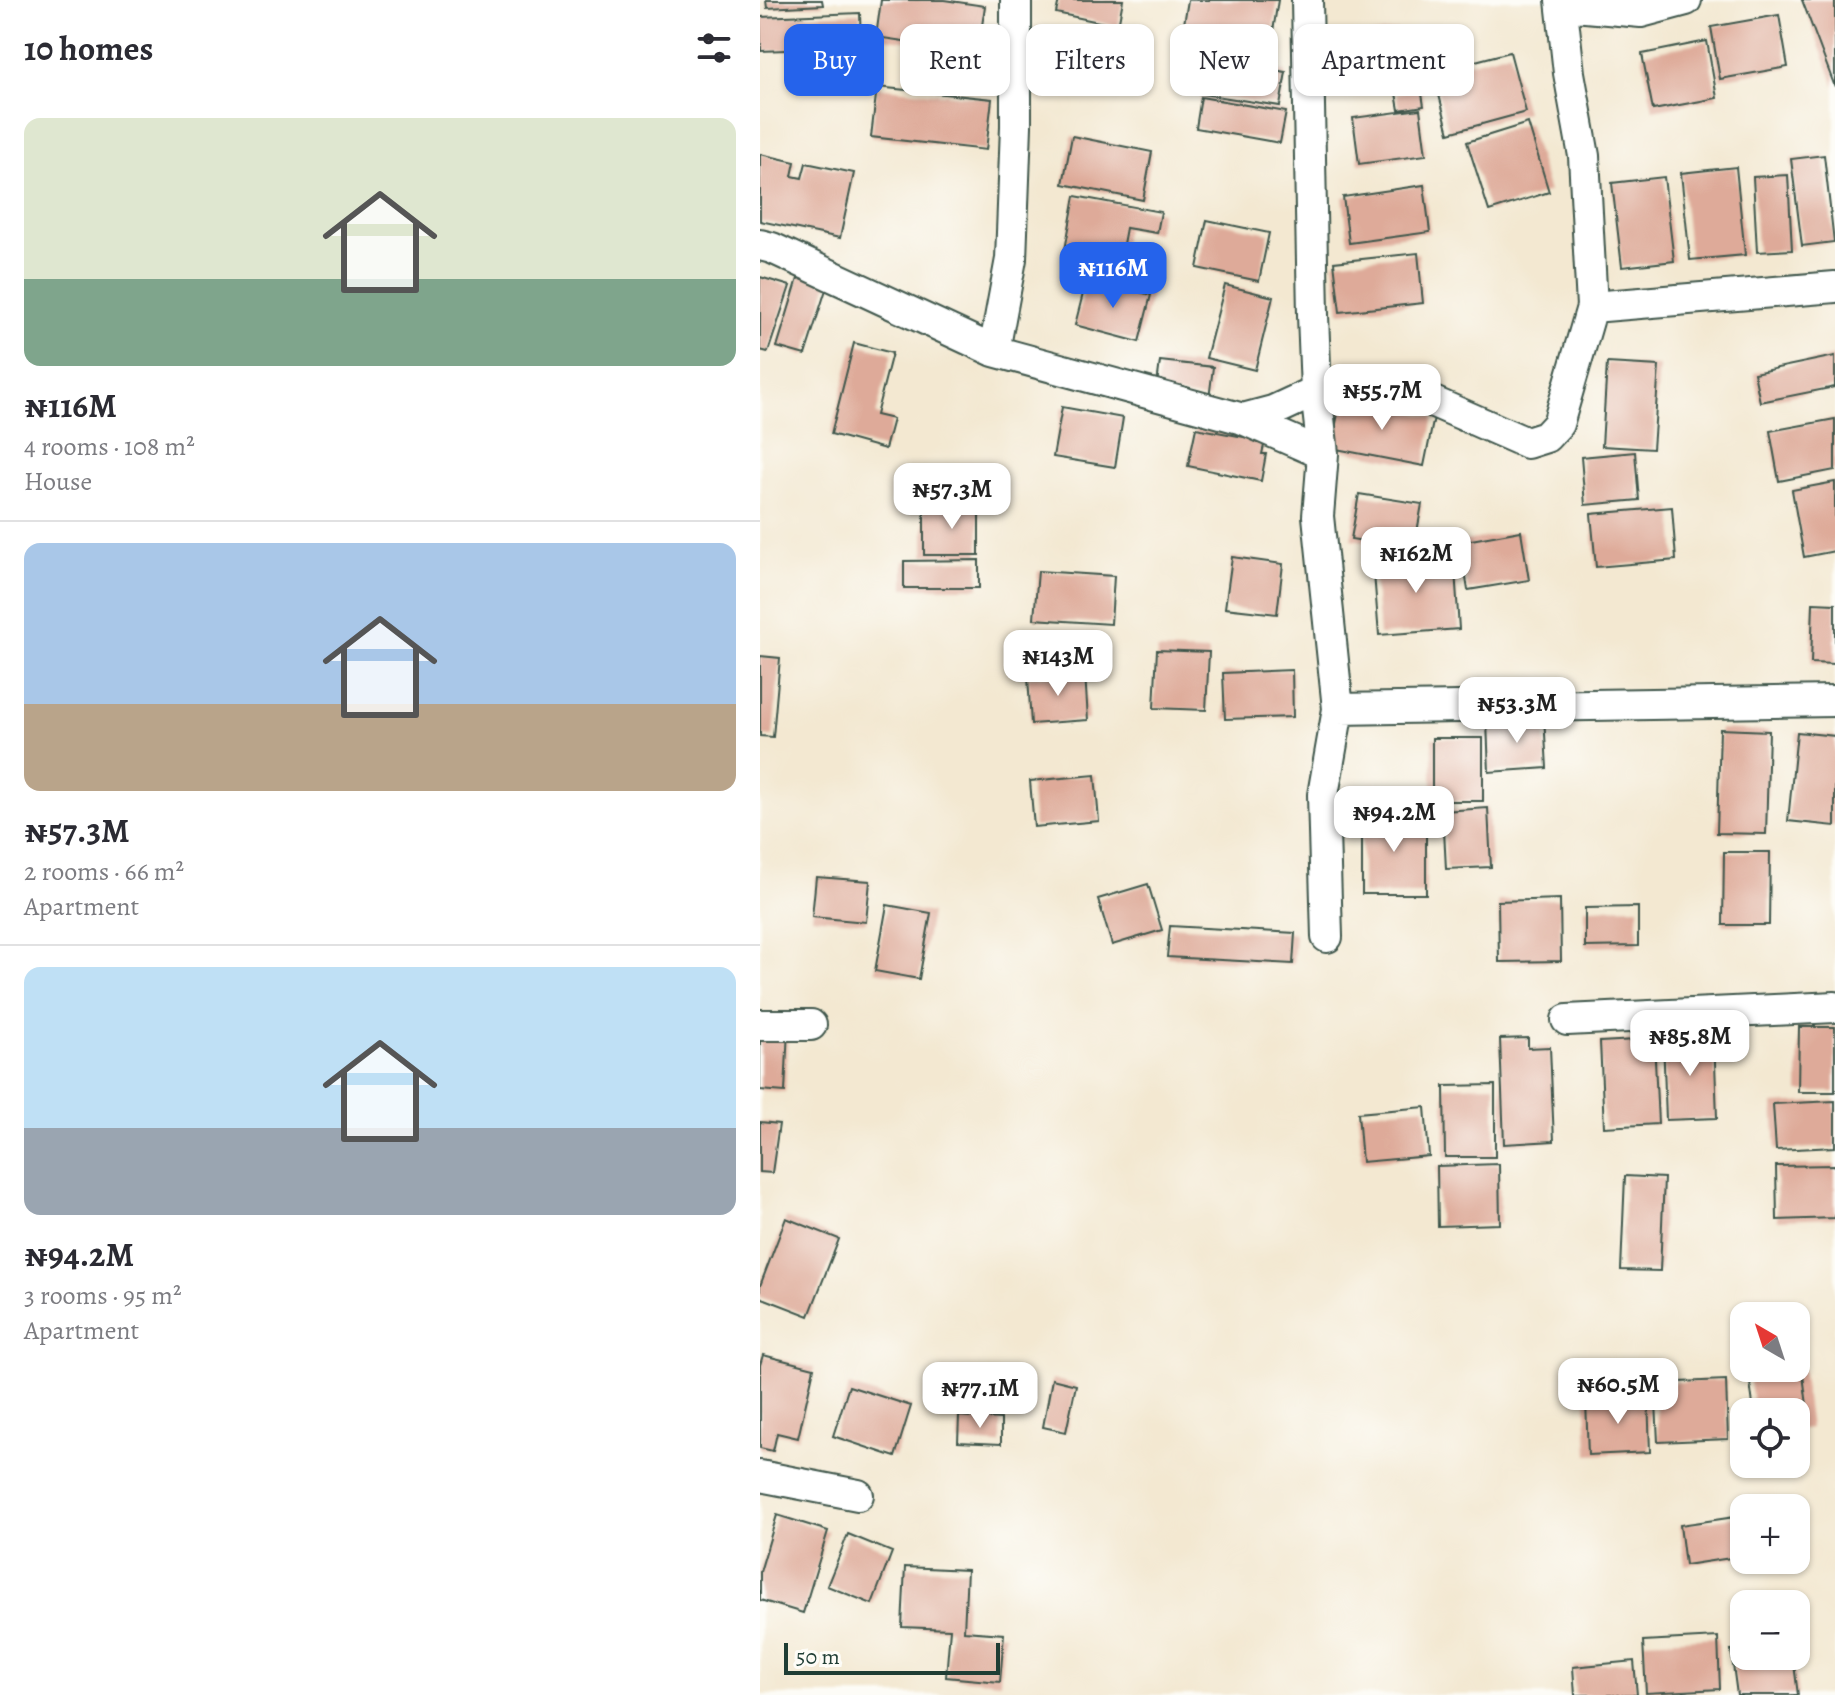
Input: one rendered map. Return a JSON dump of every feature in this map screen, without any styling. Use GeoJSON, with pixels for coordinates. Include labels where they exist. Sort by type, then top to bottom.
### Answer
{"type":"FeatureCollection","features":[{"type":"Feature","properties":{"kind":"street"},"geometry":{"type":"LineString","coordinates":[[994,351],[1011,259],[1016,126],[1016,0]]}},
{"type":"Feature","properties":{"kind":"street"},"geometry":{"type":"LineString","coordinates":[[1307,0],[1313,315],[1316,391],[1323,454],[1318,516],[1338,709],[1323,795],[1327,937]]}},
{"type":"Feature","properties":{"kind":"street"},"geometry":{"type":"LineString","coordinates":[[1243,419],[1273,411],[1316,391],[1346,386],[1429,400],[1527,443],[1546,437],[1558,424],[1592,307],[1584,156],[1569,73],[1562,2],[1641,12],[1686,0]]}},
{"type":"Feature","properties":{"kind":"street"},"geometry":{"type":"LineString","coordinates":[[760,245],[994,351],[1243,419],[1323,454]]}},
{"type":"Feature","properties":{"kind":"street"},"geometry":{"type":"LineString","coordinates":[[1592,307],[1835,287]]}},
{"type":"Feature","properties":{"kind":"street"},"geometry":{"type":"LineString","coordinates":[[1338,709],[1835,701]]}},
{"type":"Feature","properties":{"kind":"street"},"geometry":{"type":"LineString","coordinates":[[1567,1020],[1835,1007]]}},
{"type":"Feature","properties":{"kind":"street"},"geometry":{"type":"LineString","coordinates":[[760,1025],[811,1025]]}},
{"type":"Feature","properties":{"kind":"street"},"geometry":{"type":"LineString","coordinates":[[760,1476],[858,1495]]}},
{"type":"Feature","properties":{"kind":"building"},"geometry":{"type":"Polygon","coordinates":[[[766,0],[822,0],[823,5],[767,8],[766,0]]]}},
{"type":"Feature","properties":{"kind":"building"},"geometry":{"type":"Polygon","coordinates":[[[881,0],[944,0],[985,6],[982,24],[900,24],[900,41],[884,38],[884,24],[878,24],[881,0]]]}},
{"type":"Feature","properties":{"kind":"building"},"geometry":{"type":"Polygon","coordinates":[[[1059,0],[1123,0],[1118,24],[1056,13],[1059,0]]]}},
{"type":"Feature","properties":{"kind":"building"},"geometry":{"type":"Polygon","coordinates":[[[1188,0],[1278,0],[1274,24],[1184,24],[1188,0]]]}},
{"type":"Feature","properties":{"kind":"building"},"geometry":{"type":"Polygon","coordinates":[[[1802,0],[1835,0],[1835,87],[1802,0]]]}},
{"type":"Feature","properties":{"kind":"building"},"geometry":{"type":"Polygon","coordinates":[[[860,13],[860,24],[784,24],[784,50],[761,51],[760,17],[860,13]]]}},
{"type":"Feature","properties":{"kind":"building"},"geometry":{"type":"Polygon","coordinates":[[[1779,15],[1788,67],[1720,79],[1711,27],[1779,15]]]}},
{"type":"Feature","properties":{"kind":"building"},"geometry":{"type":"Polygon","coordinates":[[[1707,41],[1717,98],[1653,110],[1642,54],[1707,41]]]}},
{"type":"Feature","properties":{"kind":"building"},"geometry":{"type":"Polygon","coordinates":[[[1510,52],[1526,112],[1449,133],[1439,96],[1474,96],[1474,61],[1510,52]]]}},
{"type":"Feature","properties":{"kind":"building"},"geometry":{"type":"Polygon","coordinates":[[[1278,71],[1286,72],[1280,106],[1215,96],[1278,96],[1278,71]]]}},
{"type":"Feature","properties":{"kind":"building"},"geometry":{"type":"Polygon","coordinates":[[[884,88],[900,89],[900,96],[992,99],[986,150],[871,137],[876,96],[884,96],[884,88]]]}},
{"type":"Feature","properties":{"kind":"building"},"geometry":{"type":"Polygon","coordinates":[[[1397,96],[1422,96],[1424,106],[1399,110],[1397,96]]]}},
{"type":"Feature","properties":{"kind":"building"},"geometry":{"type":"Polygon","coordinates":[[[1201,97],[1286,112],[1280,143],[1196,128],[1201,97]]]}},
{"type":"Feature","properties":{"kind":"building"},"geometry":{"type":"Polygon","coordinates":[[[1420,109],[1426,155],[1359,164],[1353,118],[1420,109]]]}},
{"type":"Feature","properties":{"kind":"building"},"geometry":{"type":"Polygon","coordinates":[[[1528,123],[1549,192],[1489,211],[1467,142],[1528,123]]]}},
{"type":"Feature","properties":{"kind":"building"},"geometry":{"type":"Polygon","coordinates":[[[1072,136],[1152,152],[1143,200],[1063,184],[1072,136]]]}},
{"type":"Feature","properties":{"kind":"building"},"geometry":{"type":"Polygon","coordinates":[[[760,154],[795,162],[792,176],[802,178],[806,163],[854,173],[840,238],[760,221],[760,154]]]}},
{"type":"Feature","properties":{"kind":"building"},"geometry":{"type":"Polygon","coordinates":[[[1824,155],[1834,242],[1802,246],[1791,159],[1824,155]]]}},
{"type":"Feature","properties":{"kind":"building"},"geometry":{"type":"Polygon","coordinates":[[[1736,167],[1745,255],[1690,260],[1681,173],[1736,167]]]}},
{"type":"Feature","properties":{"kind":"building"},"geometry":{"type":"Polygon","coordinates":[[[1788,175],[1792,250],[1757,252],[1753,177],[1788,175]]]}},
{"type":"Feature","properties":{"kind":"building"},"geometry":{"type":"Polygon","coordinates":[[[1664,177],[1674,261],[1622,267],[1612,183],[1664,177]]]}},
{"type":"Feature","properties":{"kind":"building"},"geometry":{"type":"Polygon","coordinates":[[[1424,185],[1430,232],[1349,243],[1343,197],[1424,185]]]}},
{"type":"Feature","properties":{"kind":"building"},"geometry":{"type":"Polygon","coordinates":[[[1075,196],[1161,212],[1157,233],[1126,228],[1117,276],[1062,266],[1075,196]]]}},
{"type":"Feature","properties":{"kind":"building"},"geometry":{"type":"Polygon","coordinates":[[[1207,220],[1269,233],[1259,281],[1197,268],[1207,220]]]}},
{"type":"Feature","properties":{"kind":"building"},"geometry":{"type":"Polygon","coordinates":[[[1418,253],[1423,303],[1340,312],[1334,262],[1418,253]]]}},
{"type":"Feature","properties":{"kind":"building"},"geometry":{"type":"Polygon","coordinates":[[[800,272],[829,280],[805,355],[777,347],[800,272]]]}},
{"type":"Feature","properties":{"kind":"building"},"geometry":{"type":"Polygon","coordinates":[[[760,277],[790,286],[768,352],[760,350],[760,277]]]}},
{"type":"Feature","properties":{"kind":"building"},"geometry":{"type":"Polygon","coordinates":[[[1087,278],[1151,295],[1139,342],[1075,325],[1087,278]]]}},
{"type":"Feature","properties":{"kind":"building"},"geometry":{"type":"Polygon","coordinates":[[[1225,285],[1273,297],[1255,370],[1206,358],[1225,285]]]}},
{"type":"Feature","properties":{"kind":"building"},"geometry":{"type":"Polygon","coordinates":[[[854,343],[892,353],[876,415],[893,419],[885,449],[831,434],[854,343]]]}},
{"type":"Feature","properties":{"kind":"building"},"geometry":{"type":"Polygon","coordinates":[[[1835,356],[1835,387],[1760,402],[1754,373],[1835,356]]]}},
{"type":"Feature","properties":{"kind":"building"},"geometry":{"type":"Polygon","coordinates":[[[1160,361],[1213,367],[1209,399],[1156,392],[1160,361]]]}},
{"type":"Feature","properties":{"kind":"building"},"geometry":{"type":"Polygon","coordinates":[[[1607,363],[1659,366],[1653,449],[1602,446],[1607,363]]]}},
{"type":"Feature","properties":{"kind":"building"},"geometry":{"type":"Polygon","coordinates":[[[1341,399],[1434,417],[1424,466],[1331,448],[1341,399]]]}},
{"type":"Feature","properties":{"kind":"building"},"geometry":{"type":"Polygon","coordinates":[[[1062,407],[1123,418],[1115,467],[1053,457],[1062,407]]]}},
{"type":"Feature","properties":{"kind":"building"},"geometry":{"type":"Polygon","coordinates":[[[1835,419],[1835,470],[1779,481],[1770,431],[1835,419]]]}},
{"type":"Feature","properties":{"kind":"building"},"geometry":{"type":"Polygon","coordinates":[[[1196,428],[1265,441],[1261,481],[1188,466],[1196,428]]]}},
{"type":"Feature","properties":{"kind":"building"},"geometry":{"type":"Polygon","coordinates":[[[1635,452],[1639,500],[1585,505],[1581,457],[1635,452]]]}},
{"type":"Feature","properties":{"kind":"building"},"geometry":{"type":"Polygon","coordinates":[[[1835,482],[1835,551],[1804,557],[1792,490],[1835,482]]]}},
{"type":"Feature","properties":{"kind":"building"},"geometry":{"type":"Polygon","coordinates":[[[1359,494],[1422,504],[1414,549],[1351,539],[1359,494]]]}},
{"type":"Feature","properties":{"kind":"building"},"geometry":{"type":"Polygon","coordinates":[[[979,507],[979,555],[924,555],[924,508],[979,507]]]}},
{"type":"Feature","properties":{"kind":"building"},"geometry":{"type":"Polygon","coordinates":[[[1672,507],[1676,560],[1596,567],[1591,514],[1672,507]]]}},
{"type":"Feature","properties":{"kind":"building"},"geometry":{"type":"Polygon","coordinates":[[[1521,531],[1529,580],[1468,590],[1460,542],[1521,531]]]}},
{"type":"Feature","properties":{"kind":"building"},"geometry":{"type":"Polygon","coordinates":[[[1454,555],[1459,629],[1379,635],[1373,561],[1454,555]]]}},
{"type":"Feature","properties":{"kind":"building"},"geometry":{"type":"Polygon","coordinates":[[[1232,557],[1283,564],[1277,614],[1225,608],[1232,557]]]}},
{"type":"Feature","properties":{"kind":"building"},"geometry":{"type":"Polygon","coordinates":[[[979,560],[979,588],[904,588],[904,561],[979,560]]]}},
{"type":"Feature","properties":{"kind":"building"},"geometry":{"type":"Polygon","coordinates":[[[1038,571],[1114,576],[1111,624],[1034,619],[1038,571]]]}},
{"type":"Feature","properties":{"kind":"building"},"geometry":{"type":"Polygon","coordinates":[[[1813,603],[1835,604],[1835,664],[1811,663],[1813,603]]]}},
{"type":"Feature","properties":{"kind":"building"},"geometry":{"type":"Polygon","coordinates":[[[1157,650],[1209,652],[1206,710],[1154,708],[1157,650]]]}},
{"type":"Feature","properties":{"kind":"building"},"geometry":{"type":"Polygon","coordinates":[[[760,656],[780,658],[773,737],[760,736],[760,656]]]}},
{"type":"Feature","properties":{"kind":"building"},"geometry":{"type":"Polygon","coordinates":[[[1292,670],[1293,717],[1225,719],[1223,673],[1292,670]]]}},
{"type":"Feature","properties":{"kind":"building"},"geometry":{"type":"Polygon","coordinates":[[[1085,673],[1088,720],[1031,724],[1028,677],[1085,673]]]}},
{"type":"Feature","properties":{"kind":"building"},"geometry":{"type":"Polygon","coordinates":[[[1544,717],[1547,768],[1489,772],[1487,721],[1544,717]]]}},
{"type":"Feature","properties":{"kind":"building"},"geometry":{"type":"Polygon","coordinates":[[[1720,729],[1769,731],[1766,834],[1717,833],[1720,729]]]}},
{"type":"Feature","properties":{"kind":"building"},"geometry":{"type":"Polygon","coordinates":[[[1797,732],[1835,736],[1835,826],[1788,821],[1797,732]]]}},
{"type":"Feature","properties":{"kind":"building"},"geometry":{"type":"Polygon","coordinates":[[[1432,738],[1483,738],[1483,801],[1432,801],[1432,738]]]}},
{"type":"Feature","properties":{"kind":"building"},"geometry":{"type":"Polygon","coordinates":[[[1095,775],[1099,821],[1034,827],[1030,781],[1095,775]]]}},
{"type":"Feature","properties":{"kind":"building"},"geometry":{"type":"Polygon","coordinates":[[[1488,808],[1491,867],[1446,869],[1443,811],[1488,808]]]}},
{"type":"Feature","properties":{"kind":"building"},"geometry":{"type":"Polygon","coordinates":[[[1362,814],[1426,814],[1426,894],[1362,894],[1362,814]]]}},
{"type":"Feature","properties":{"kind":"building"},"geometry":{"type":"Polygon","coordinates":[[[1724,852],[1770,852],[1769,925],[1723,925],[1724,852]]]}},
{"type":"Feature","properties":{"kind":"building"},"geometry":{"type":"Polygon","coordinates":[[[816,877],[870,881],[866,922],[812,917],[816,877]]]}},
{"type":"Feature","properties":{"kind":"building"},"geometry":{"type":"Polygon","coordinates":[[[1148,884],[1162,930],[1112,945],[1098,899],[1148,884]]]}},
{"type":"Feature","properties":{"kind":"building"},"geometry":{"type":"Polygon","coordinates":[[[1560,899],[1561,961],[1499,962],[1498,901],[1560,899]]]}},
{"type":"Feature","properties":{"kind":"building"},"geometry":{"type":"Polygon","coordinates":[[[887,905],[931,913],[919,979],[875,971],[887,905]]]}},
{"type":"Feature","properties":{"kind":"building"},"geometry":{"type":"Polygon","coordinates":[[[1638,907],[1638,946],[1585,947],[1585,908],[1638,907]]]}},
{"type":"Feature","properties":{"kind":"building"},"geometry":{"type":"Polygon","coordinates":[[[1170,926],[1295,933],[1293,964],[1167,957],[1170,926]]]}},
{"type":"Feature","properties":{"kind":"building"},"geometry":{"type":"Polygon","coordinates":[[[760,1027],[788,1028],[785,1092],[760,1090],[760,1027]]]}},
{"type":"Feature","properties":{"kind":"building"},"geometry":{"type":"Polygon","coordinates":[[[1799,1027],[1835,1027],[1835,1092],[1798,1092],[1799,1027]]]}},
{"type":"Feature","properties":{"kind":"building"},"geometry":{"type":"Polygon","coordinates":[[[1714,1035],[1717,1118],[1666,1120],[1663,1037],[1714,1035]]]}},
{"type":"Feature","properties":{"kind":"building"},"geometry":{"type":"Polygon","coordinates":[[[1528,1038],[1528,1048],[1550,1047],[1554,1141],[1504,1144],[1500,1039],[1528,1038]]]}},
{"type":"Feature","properties":{"kind":"building"},"geometry":{"type":"Polygon","coordinates":[[[1654,1039],[1658,1124],[1604,1127],[1600,1042],[1654,1039]]]}},
{"type":"Feature","properties":{"kind":"building"},"geometry":{"type":"Polygon","coordinates":[[[1495,1085],[1495,1157],[1445,1157],[1444,1086],[1495,1085]]]}},
{"type":"Feature","properties":{"kind":"building"},"geometry":{"type":"Polygon","coordinates":[[[1835,1101],[1835,1147],[1776,1150],[1773,1104],[1835,1101]]]}},
{"type":"Feature","properties":{"kind":"building"},"geometry":{"type":"Polygon","coordinates":[[[1425,1107],[1429,1156],[1362,1162],[1358,1113],[1425,1107]]]}},
{"type":"Feature","properties":{"kind":"building"},"geometry":{"type":"Polygon","coordinates":[[[760,1122],[779,1124],[772,1173],[760,1172],[760,1122]]]}},
{"type":"Feature","properties":{"kind":"building"},"geometry":{"type":"Polygon","coordinates":[[[1499,1164],[1500,1224],[1438,1226],[1437,1166],[1499,1164]]]}},
{"type":"Feature","properties":{"kind":"building"},"geometry":{"type":"Polygon","coordinates":[[[1835,1165],[1835,1218],[1777,1220],[1776,1166],[1835,1165]]]}},
{"type":"Feature","properties":{"kind":"building"},"geometry":{"type":"Polygon","coordinates":[[[1625,1176],[1664,1178],[1660,1271],[1621,1270],[1625,1176]]]}},
{"type":"Feature","properties":{"kind":"building"},"geometry":{"type":"Polygon","coordinates":[[[786,1218],[839,1239],[809,1316],[760,1297],[760,1286],[786,1218]]]}},
{"type":"Feature","properties":{"kind":"building"},"geometry":{"type":"Polygon","coordinates":[[[763,1355],[814,1368],[798,1438],[777,1433],[773,1451],[760,1448],[760,1365],[763,1355]]]}},
{"type":"Feature","properties":{"kind":"building"},"geometry":{"type":"Polygon","coordinates":[[[1052,1379],[1076,1385],[1066,1432],[1043,1427],[1052,1379]]]}},
{"type":"Feature","properties":{"kind":"building"},"geometry":{"type":"Polygon","coordinates":[[[1726,1380],[1728,1439],[1658,1442],[1655,1383],[1726,1380]]]}},
{"type":"Feature","properties":{"kind":"building"},"geometry":{"type":"Polygon","coordinates":[[[1750,1382],[1804,1382],[1806,1398],[1752,1398],[1750,1382]]]}},
{"type":"Feature","properties":{"kind":"building"},"geometry":{"type":"Polygon","coordinates":[[[849,1386],[911,1406],[895,1457],[833,1436],[849,1386]]]}},
{"type":"Feature","properties":{"kind":"building"},"geometry":{"type":"Polygon","coordinates":[[[1648,1397],[1650,1452],[1588,1455],[1586,1400],[1648,1397]]]}},
{"type":"Feature","properties":{"kind":"building"},"geometry":{"type":"Polygon","coordinates":[[[959,1416],[1001,1419],[1001,1444],[958,1442],[959,1416]]]}},
{"type":"Feature","properties":{"kind":"building"},"geometry":{"type":"Polygon","coordinates":[[[777,1515],[828,1531],[803,1613],[760,1600],[760,1572],[777,1515]]]}},
{"type":"Feature","properties":{"kind":"building"},"geometry":{"type":"Polygon","coordinates":[[[1730,1518],[1730,1558],[1685,1565],[1680,1525],[1730,1518]]]}},
{"type":"Feature","properties":{"kind":"building"},"geometry":{"type":"Polygon","coordinates":[[[848,1534],[892,1552],[872,1604],[827,1586],[848,1534]]]}},
{"type":"Feature","properties":{"kind":"building"},"geometry":{"type":"Polygon","coordinates":[[[905,1567],[967,1570],[964,1631],[1004,1634],[1000,1682],[946,1677],[950,1629],[902,1627],[905,1567]]]}},
{"type":"Feature","properties":{"kind":"building"},"geometry":{"type":"Polygon","coordinates":[[[1718,1637],[1720,1689],[1646,1693],[1643,1641],[1718,1637]]]}},
{"type":"Feature","properties":{"kind":"building"},"geometry":{"type":"Polygon","coordinates":[[[1634,1661],[1637,1695],[1575,1695],[1573,1667],[1634,1661]]]}},
{"type":"Feature","properties":{"kind":"building"},"geometry":{"type":"Polygon","coordinates":[[[1734,1670],[1795,1670],[1798,1695],[1737,1695],[1734,1670]]]}}]}
